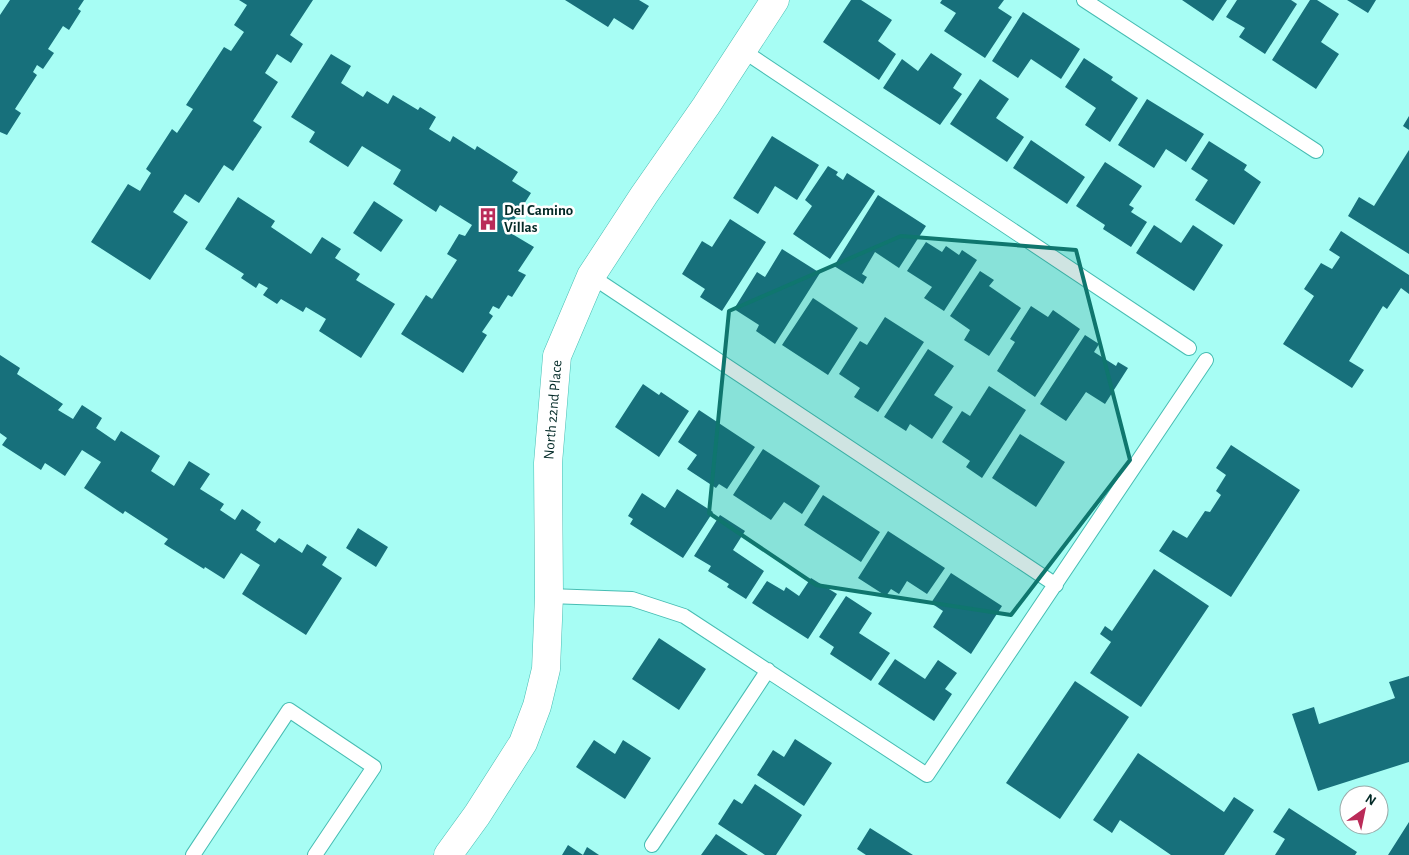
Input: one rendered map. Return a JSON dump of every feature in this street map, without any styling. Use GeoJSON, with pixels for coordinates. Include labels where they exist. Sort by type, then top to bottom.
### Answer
{"type":"FeatureCollection","features":[{"type":"Feature","properties":{"kind":"street","name":"North 22nd Place"},"geometry":{"type":"LineString","coordinates":[[448,855],[477,815],[522,743],[538,706],[546,669],[550,596],[548,463],[556,356],[591,276],[775,0]]}},
{"type":"Feature","properties":{"kind":"lane"},"geometry":{"type":"LineString","coordinates":[[1084,0],[1316,151]]}},
{"type":"Feature","properties":{"kind":"lane"},"geometry":{"type":"LineString","coordinates":[[742,50],[1189,348]]}},
{"type":"Feature","properties":{"kind":"lane"},"geometry":{"type":"LineString","coordinates":[[591,276],[1056,585]]}},
{"type":"Feature","properties":{"kind":"lane"},"geometry":{"type":"LineString","coordinates":[[550,596],[632,599],[684,616],[927,775],[1206,360]]}},
{"type":"Feature","properties":{"kind":"lane"},"geometry":{"type":"LineString","coordinates":[[652,844],[768,670]]}},
{"type":"Feature","properties":{"kind":"lane"},"geometry":{"type":"LineString","coordinates":[[193,855],[289,710],[374,767],[315,855]]}},
{"type":"Feature","properties":{"kind":"highlighted area"},"geometry":{"type":"Polygon","coordinates":[[[901,236],[1076,250],[1130,460],[1011,615],[816,585],[709,513],[729,311],[901,236]]]}},
{"type":"Feature","properties":{"kind":"building"},"geometry":{"type":"Polygon","coordinates":[[[10,0],[84,0],[78,9],[81,11],[69,30],[63,26],[48,49],[54,53],[43,69],[37,65],[33,72],[37,75],[15,109],[21,113],[7,135],[0,132],[0,15],[10,0]]]}},
{"type":"Feature","properties":{"kind":"building"},"geometry":{"type":"Polygon","coordinates":[[[239,0],[313,0],[290,35],[303,44],[291,63],[277,54],[265,73],[278,82],[253,121],[262,127],[233,171],[224,165],[199,203],[185,194],[173,212],[188,222],[150,280],[91,242],[128,184],[140,191],[151,173],[146,169],[172,129],[177,133],[193,109],[186,105],[224,47],[231,51],[244,32],[234,25],[247,5],[239,0]]]}},
{"type":"Feature","properties":{"kind":"building"},"geometry":{"type":"Polygon","coordinates":[[[565,0],[639,0],[649,6],[633,30],[614,18],[608,27],[565,0]]]}},
{"type":"Feature","properties":{"kind":"building"},"geometry":{"type":"Polygon","coordinates":[[[851,0],[861,0],[892,20],[878,41],[896,54],[879,80],[823,42],[851,0]]]}},
{"type":"Feature","properties":{"kind":"building"},"geometry":{"type":"Polygon","coordinates":[[[942,0],[1004,0],[998,8],[1012,17],[985,58],[944,31],[956,13],[940,3],[942,0]]]}},
{"type":"Feature","properties":{"kind":"building"},"geometry":{"type":"Polygon","coordinates":[[[1182,0],[1227,0],[1213,21],[1182,0]]]}},
{"type":"Feature","properties":{"kind":"building"},"geometry":{"type":"Polygon","coordinates":[[[1237,0],[1291,0],[1297,4],[1265,54],[1239,37],[1245,28],[1226,17],[1237,0]]]}},
{"type":"Feature","properties":{"kind":"building"},"geometry":{"type":"Polygon","coordinates":[[[1310,0],[1317,0],[1339,14],[1321,42],[1339,54],[1316,89],[1272,60],[1310,0]]]}},
{"type":"Feature","properties":{"kind":"building"},"geometry":{"type":"Polygon","coordinates":[[[1347,0],[1376,0],[1368,13],[1347,0]]]}},
{"type":"Feature","properties":{"kind":"building"},"geometry":{"type":"Polygon","coordinates":[[[1023,12],[1080,49],[1061,79],[1031,59],[1018,78],[992,61],[1023,12]]]}},
{"type":"Feature","properties":{"kind":"building"},"geometry":{"type":"Polygon","coordinates":[[[931,53],[962,74],[953,88],[962,94],[940,125],[883,88],[902,59],[918,71],[931,53]]]}},
{"type":"Feature","properties":{"kind":"building","name":"Del Camino Villas"},"geometry":{"type":"Polygon","coordinates":[[[331,54],[351,66],[341,83],[363,97],[367,91],[388,104],[393,95],[418,110],[420,107],[436,117],[429,129],[450,142],[453,136],[475,150],[477,146],[518,172],[512,181],[531,193],[507,231],[534,247],[518,271],[526,275],[512,297],[508,295],[499,309],[493,306],[489,313],[493,316],[482,332],[487,335],[463,373],[401,334],[426,295],[432,299],[457,260],[447,254],[459,234],[465,236],[472,225],[440,205],[436,212],[393,184],[401,170],[362,146],[348,167],[309,142],[315,132],[291,117],[331,54]]]}},
{"type":"Feature","properties":{"kind":"building"},"geometry":{"type":"Polygon","coordinates":[[[1084,58],[1113,77],[1111,80],[1138,98],[1110,142],[1085,125],[1096,108],[1065,87],[1084,58]]]}},
{"type":"Feature","properties":{"kind":"building"},"geometry":{"type":"Polygon","coordinates":[[[980,79],[1009,99],[996,118],[1024,137],[1007,162],[950,124],[980,79]]]}},
{"type":"Feature","properties":{"kind":"building"},"geometry":{"type":"Polygon","coordinates":[[[1147,99],[1204,134],[1186,162],[1166,149],[1154,168],[1118,145],[1147,99]]]}},
{"type":"Feature","properties":{"kind":"building"},"geometry":{"type":"Polygon","coordinates":[[[1409,116],[1409,130],[1403,126],[1409,116]]]}},
{"type":"Feature","properties":{"kind":"building"},"geometry":{"type":"Polygon","coordinates":[[[772,136],[819,165],[797,200],[775,186],[758,214],[733,198],[772,136]]]}},
{"type":"Feature","properties":{"kind":"building"},"geometry":{"type":"Polygon","coordinates":[[[1031,140],[1085,177],[1067,204],[1013,168],[1031,140]]]}},
{"type":"Feature","properties":{"kind":"building"},"geometry":{"type":"Polygon","coordinates":[[[1209,141],[1247,165],[1244,170],[1261,182],[1234,225],[1195,200],[1208,180],[1191,169],[1209,141]]]}},
{"type":"Feature","properties":{"kind":"building"},"geometry":{"type":"Polygon","coordinates":[[[1409,150],[1409,254],[1348,216],[1359,197],[1374,206],[1409,150]]]}},
{"type":"Feature","properties":{"kind":"building"},"geometry":{"type":"Polygon","coordinates":[[[1105,162],[1142,186],[1129,205],[1134,208],[1131,212],[1147,222],[1131,247],[1103,229],[1105,225],[1076,206],[1105,162]]]}},
{"type":"Feature","properties":{"kind":"building"},"geometry":{"type":"Polygon","coordinates":[[[828,166],[838,172],[836,175],[843,180],[847,173],[875,191],[830,259],[793,234],[812,206],[805,200],[828,166]]]}},
{"type":"Feature","properties":{"kind":"building"},"geometry":{"type":"Polygon","coordinates":[[[878,195],[926,226],[899,268],[875,252],[862,274],[867,277],[863,284],[834,266],[878,195]]]}},
{"type":"Feature","properties":{"kind":"building"},"geometry":{"type":"Polygon","coordinates":[[[238,197],[275,221],[271,227],[311,254],[322,237],[341,249],[335,258],[360,274],[356,280],[395,304],[361,358],[319,331],[326,319],[306,307],[303,312],[281,299],[277,304],[263,295],[268,288],[259,283],[256,288],[241,278],[244,274],[205,249],[238,197]]]}},
{"type":"Feature","properties":{"kind":"building"},"geometry":{"type":"Polygon","coordinates":[[[374,201],[403,220],[381,252],[353,233],[374,201]]]}},
{"type":"Feature","properties":{"kind":"building"},"geometry":{"type":"Polygon","coordinates":[[[730,219],[766,242],[722,311],[700,297],[705,289],[682,274],[702,241],[712,247],[730,219]]]}},
{"type":"Feature","properties":{"kind":"building"},"geometry":{"type":"Polygon","coordinates":[[[1154,225],[1181,243],[1193,225],[1223,245],[1194,291],[1136,253],[1154,225]]]}},
{"type":"Feature","properties":{"kind":"building"},"geometry":{"type":"Polygon","coordinates":[[[1341,231],[1409,275],[1409,294],[1401,288],[1387,309],[1383,306],[1349,361],[1364,370],[1352,388],[1283,344],[1314,296],[1304,289],[1321,263],[1332,269],[1340,257],[1329,250],[1341,231]]]}},
{"type":"Feature","properties":{"kind":"building"},"geometry":{"type":"Polygon","coordinates":[[[926,242],[942,252],[946,246],[959,255],[962,250],[977,260],[944,311],[924,298],[932,287],[907,271],[926,242]]]}},
{"type":"Feature","properties":{"kind":"building"},"geometry":{"type":"Polygon","coordinates":[[[782,249],[820,273],[775,344],[756,331],[759,325],[734,309],[757,272],[765,277],[782,249]]]}},
{"type":"Feature","properties":{"kind":"building"},"geometry":{"type":"Polygon","coordinates":[[[980,271],[994,280],[989,286],[1021,308],[989,356],[964,340],[970,330],[950,316],[980,271]]]}},
{"type":"Feature","properties":{"kind":"building"},"geometry":{"type":"Polygon","coordinates":[[[813,298],[858,328],[828,375],[782,345],[813,298]]]}},
{"type":"Feature","properties":{"kind":"building"},"geometry":{"type":"Polygon","coordinates":[[[1031,306],[1048,317],[1053,310],[1080,329],[1035,397],[997,371],[1015,342],[1010,339],[1031,306]]]}},
{"type":"Feature","properties":{"kind":"building"},"geometry":{"type":"Polygon","coordinates":[[[885,317],[924,342],[878,412],[854,397],[860,388],[839,374],[860,341],[867,345],[885,317]]]}},
{"type":"Feature","properties":{"kind":"building"},"geometry":{"type":"Polygon","coordinates":[[[1085,335],[1099,344],[1094,352],[1116,366],[1118,362],[1128,368],[1105,404],[1086,392],[1066,421],[1040,404],[1085,335]]]}},
{"type":"Feature","properties":{"kind":"building"},"geometry":{"type":"Polygon","coordinates":[[[928,349],[954,366],[934,395],[953,407],[932,439],[910,424],[906,431],[884,417],[928,349]]]}},
{"type":"Feature","properties":{"kind":"building"},"geometry":{"type":"Polygon","coordinates":[[[0,355],[20,368],[17,374],[63,404],[58,410],[73,419],[82,405],[102,418],[96,428],[115,441],[121,431],[160,456],[151,471],[174,486],[189,461],[210,474],[200,489],[224,504],[220,510],[235,520],[242,509],[261,522],[256,530],[275,543],[279,538],[302,553],[307,544],[327,557],[322,565],[342,578],[306,635],[242,594],[260,565],[241,553],[224,579],[164,544],[168,539],[125,511],[123,514],[84,488],[101,462],[82,450],[65,476],[45,463],[41,470],[2,445],[7,438],[0,433],[0,355]]]}},
{"type":"Feature","properties":{"kind":"building"},"geometry":{"type":"Polygon","coordinates":[[[643,384],[659,395],[661,392],[689,411],[659,457],[615,427],[643,384]]]}},
{"type":"Feature","properties":{"kind":"building"},"geometry":{"type":"Polygon","coordinates":[[[989,386],[1026,410],[982,478],[966,467],[970,461],[942,442],[962,411],[970,416],[989,386]]]}},
{"type":"Feature","properties":{"kind":"building"},"geometry":{"type":"Polygon","coordinates":[[[699,410],[755,447],[727,489],[719,484],[716,488],[687,469],[697,455],[678,442],[699,410]]]}},
{"type":"Feature","properties":{"kind":"building"},"geometry":{"type":"Polygon","coordinates":[[[1020,434],[1065,462],[1036,507],[992,478],[1020,434]]]}},
{"type":"Feature","properties":{"kind":"building"},"geometry":{"type":"Polygon","coordinates":[[[1231,445],[1300,490],[1231,597],[1159,551],[1173,530],[1187,538],[1205,511],[1210,512],[1221,495],[1216,491],[1226,475],[1216,468],[1231,445]]]}},
{"type":"Feature","properties":{"kind":"building"},"geometry":{"type":"Polygon","coordinates":[[[763,449],[820,486],[802,514],[784,502],[771,520],[733,495],[763,449]]]}},
{"type":"Feature","properties":{"kind":"building"},"geometry":{"type":"Polygon","coordinates":[[[677,489],[713,512],[683,558],[630,524],[633,519],[628,516],[642,493],[665,508],[677,489]]]}},
{"type":"Feature","properties":{"kind":"building"},"geometry":{"type":"Polygon","coordinates":[[[823,495],[880,532],[861,562],[804,525],[823,495]]]}},
{"type":"Feature","properties":{"kind":"building"},"geometry":{"type":"Polygon","coordinates":[[[720,515],[745,531],[733,550],[764,571],[746,599],[727,587],[729,584],[708,571],[711,566],[694,556],[720,515]]]}},
{"type":"Feature","properties":{"kind":"building"},"geometry":{"type":"Polygon","coordinates":[[[358,528],[388,547],[376,567],[346,548],[358,528]]]}},
{"type":"Feature","properties":{"kind":"building"},"geometry":{"type":"Polygon","coordinates":[[[888,531],[945,568],[927,594],[907,581],[899,594],[891,589],[886,596],[858,578],[888,531]]]}},
{"type":"Feature","properties":{"kind":"building"},"geometry":{"type":"Polygon","coordinates":[[[1154,569],[1209,606],[1141,707],[1090,673],[1111,642],[1100,634],[1105,626],[1112,631],[1154,569]]]}},
{"type":"Feature","properties":{"kind":"building"},"geometry":{"type":"Polygon","coordinates":[[[951,573],[1002,606],[971,654],[933,627],[943,611],[931,603],[951,573]]]}},
{"type":"Feature","properties":{"kind":"building"},"geometry":{"type":"Polygon","coordinates":[[[811,578],[837,594],[808,639],[752,603],[767,581],[784,591],[786,587],[799,596],[811,578]]]}},
{"type":"Feature","properties":{"kind":"building"},"geometry":{"type":"Polygon","coordinates":[[[846,596],[872,613],[859,633],[890,653],[871,681],[830,654],[834,647],[819,637],[846,596]]]}},
{"type":"Feature","properties":{"kind":"building"},"geometry":{"type":"Polygon","coordinates":[[[659,638],[706,669],[679,710],[632,679],[659,638]]]}},
{"type":"Feature","properties":{"kind":"building"},"geometry":{"type":"Polygon","coordinates":[[[895,659],[925,679],[938,660],[957,673],[945,689],[952,694],[934,721],[878,684],[895,659]]]}},
{"type":"Feature","properties":{"kind":"building"},"geometry":{"type":"Polygon","coordinates":[[[1409,676],[1409,762],[1318,791],[1292,714],[1314,707],[1319,724],[1395,698],[1389,682],[1409,676]]]}},
{"type":"Feature","properties":{"kind":"building"},"geometry":{"type":"Polygon","coordinates":[[[1075,681],[1129,717],[1060,819],[1006,783],[1075,681]]]}},
{"type":"Feature","properties":{"kind":"building"},"geometry":{"type":"Polygon","coordinates":[[[795,739],[832,763],[804,806],[757,775],[773,750],[784,757],[795,739]]]}},
{"type":"Feature","properties":{"kind":"building"},"geometry":{"type":"Polygon","coordinates":[[[594,740],[615,754],[623,740],[651,758],[625,799],[576,767],[594,740]]]}},
{"type":"Feature","properties":{"kind":"building"},"geometry":{"type":"Polygon","coordinates":[[[1138,753],[1224,812],[1234,797],[1254,810],[1224,855],[1171,855],[1120,820],[1112,833],[1093,820],[1138,753]]]}},
{"type":"Feature","properties":{"kind":"building"},"geometry":{"type":"Polygon","coordinates":[[[755,784],[802,815],[776,855],[765,855],[718,824],[734,799],[742,804],[755,784]]]}},
{"type":"Feature","properties":{"kind":"building"},"geometry":{"type":"Polygon","coordinates":[[[1289,808],[1357,852],[1355,855],[1275,855],[1285,839],[1273,832],[1289,808]]]}},
{"type":"Feature","properties":{"kind":"building"},"geometry":{"type":"Polygon","coordinates":[[[1409,822],[1409,855],[1388,855],[1409,822]]]}},
{"type":"Feature","properties":{"kind":"building"},"geometry":{"type":"Polygon","coordinates":[[[870,828],[913,855],[866,855],[857,849],[870,828]]]}},
{"type":"Feature","properties":{"kind":"building"},"geometry":{"type":"Polygon","coordinates":[[[716,834],[748,855],[701,855],[716,834]]]}},
{"type":"Feature","properties":{"kind":"building"},"geometry":{"type":"Polygon","coordinates":[[[568,845],[583,855],[562,855],[568,845]]]}},
{"type":"Feature","properties":{"kind":"building"},"geometry":{"type":"Polygon","coordinates":[[[587,847],[599,855],[583,855],[587,847]]]}},
{"type":"Feature","properties":{"kind":"place","name":"Del Camino Villas"},"geometry":{"type":"Point","coordinates":[488,219]}}]}
